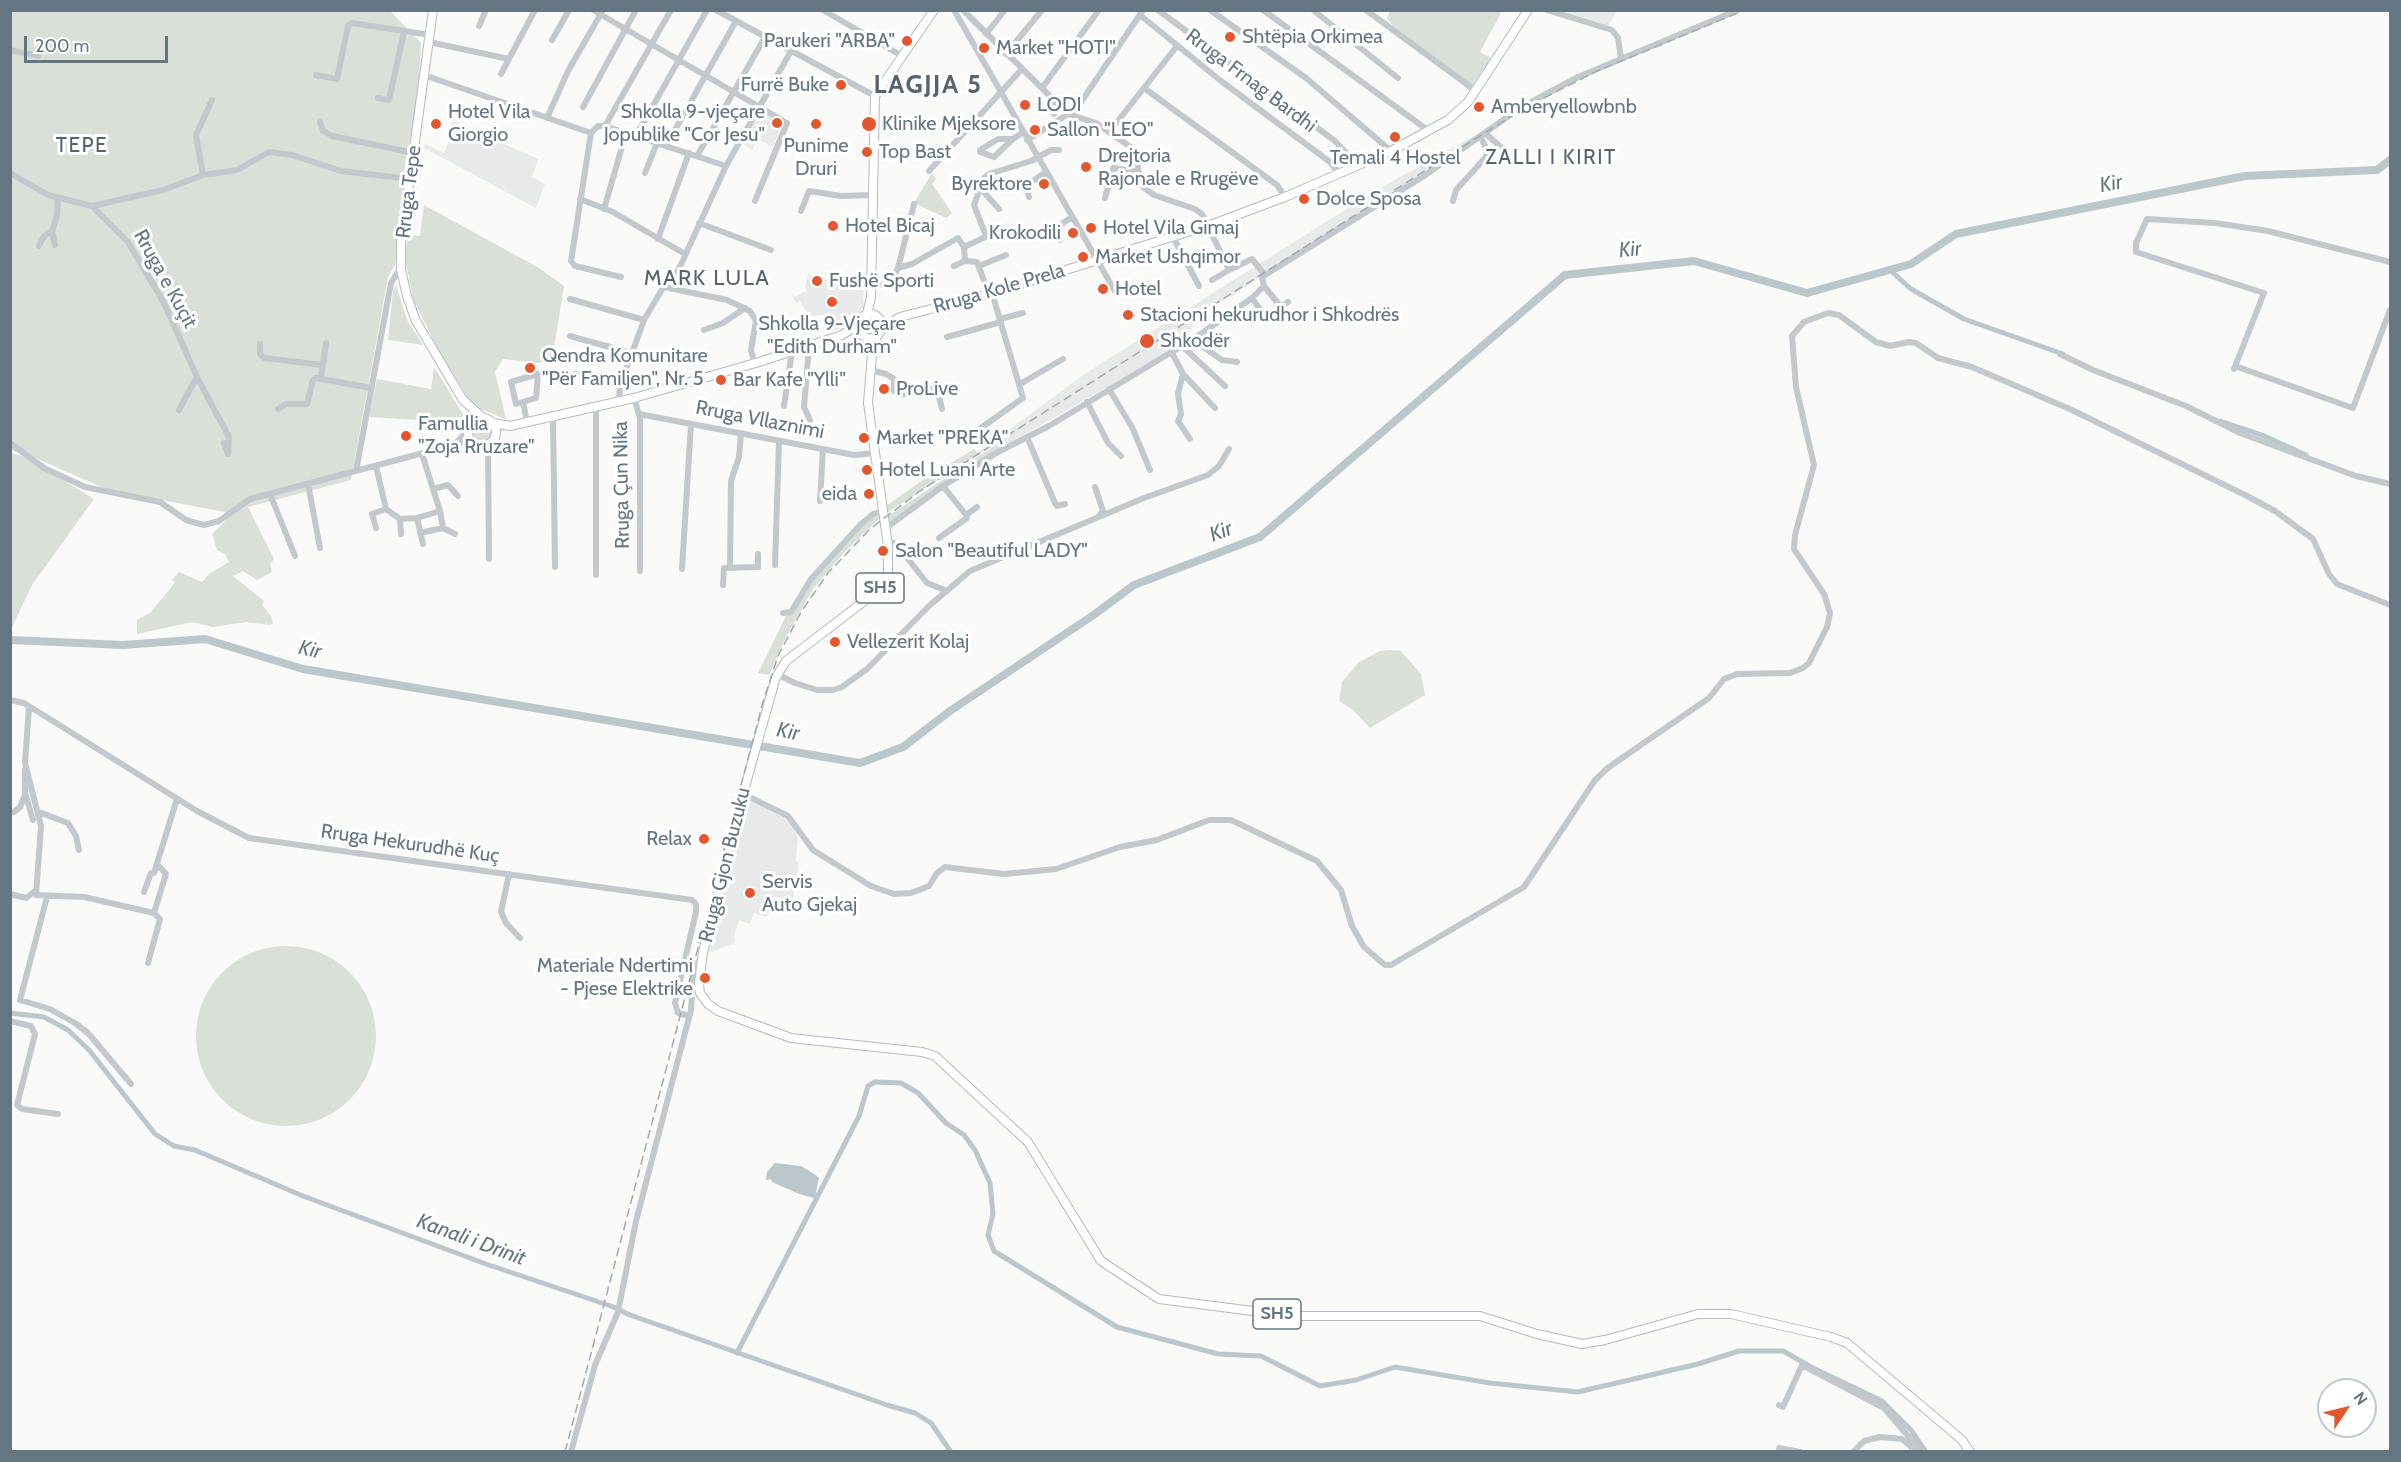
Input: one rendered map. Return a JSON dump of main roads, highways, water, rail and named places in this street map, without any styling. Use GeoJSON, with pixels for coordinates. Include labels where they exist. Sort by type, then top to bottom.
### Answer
{"type":"FeatureCollection","features":[{"type":"Feature","properties":{"kind":"main road"},"geometry":{"type":"LineString","coordinates":[[510,426],[493,423],[482,417],[471,421],[468,428],[473,444],[488,445],[496,435],[510,426],[634,398],[755,364],[842,335],[858,324],[867,314],[872,297],[875,96],[934,10]]}},
{"type":"Feature","properties":{"kind":"main road","name":"Rruga Kole Prela"},"geometry":{"type":"LineString","coordinates":[[867,314],[900,317],[990,293],[1173,237],[1286,197],[1391,151],[1429,131],[1459,111],[1476,91],[1528,10]]}},
{"type":"Feature","properties":{"kind":"main road","name":"Rruga Tepe"},"geometry":{"type":"LineString","coordinates":[[433,11],[401,243],[401,267],[404,288],[417,321],[466,404],[482,417]]}},
{"type":"Feature","properties":{"kind":"main road"},"geometry":{"type":"LineString","coordinates":[[842,335],[865,336],[880,332],[872,297]]}},
{"type":"Feature","properties":{"kind":"main road","name":"Rruga Kole Prela"},"geometry":{"type":"LineString","coordinates":[[880,332],[900,317]]}},
{"type":"Feature","properties":{"kind":"main road","name":"SH5"},"geometry":{"type":"LineString","coordinates":[[858,324],[872,354]]}},
{"type":"Feature","properties":{"kind":"main road","name":"SH5"},"geometry":{"type":"LineString","coordinates":[[872,354],[880,332]]}},
{"type":"Feature","properties":{"kind":"main road","name":"Rruga Gjon Buzuku"},"geometry":{"type":"LineString","coordinates":[[872,354],[868,403],[889,568],[880,588],[851,613],[786,661],[776,675],[742,794],[703,952],[699,989],[705,1000],[718,1011],[791,1038],[922,1052],[941,1060],[1029,1143],[1101,1261],[1159,1299],[1292,1316],[1480,1316],[1537,1334],[1582,1344],[1605,1340],[1698,1314],[1731,1314],[1831,1337],[1847,1343],[1962,1440],[1970,1452]]}},
{"type":"Feature","properties":{"kind":"main road","name":"Rruga Tepe"},"geometry":{"type":"LineString","coordinates":[[466,404],[468,428]]}},
{"type":"Feature","properties":{"kind":"main road"},"geometry":{"type":"LineString","coordinates":[[493,423],[496,435]]}},
{"type":"Feature","properties":{"kind":"waterway","name":"Kir"},"geometry":{"type":"LineString","coordinates":[[10,640],[123,645],[205,639],[303,669],[860,763],[903,747],[950,711],[1095,614],[1134,585],[1260,537],[1565,275],[1694,261],[1807,293],[1911,264],[1956,234],[2245,176],[2377,170],[2390,160]]}},
{"type":"Feature","properties":{"kind":"waterway"},"geometry":{"type":"LineString","coordinates":[[1890,270],[1911,289],[1964,319],[2063,354]]}},
{"type":"Feature","properties":{"kind":"waterway"},"geometry":{"type":"LineString","coordinates":[[2220,421],[2262,435],[2306,455]]}},
{"type":"Feature","properties":{"kind":"waterway","name":"Kanali i Drinit"},"geometry":{"type":"LineString","coordinates":[[10,1013],[44,1017],[68,1030],[89,1050],[155,1134],[174,1146],[195,1150],[303,1196],[486,1264],[915,1413],[931,1423],[951,1452]]}},
{"type":"Feature","properties":{"kind":"waterway"},"geometry":{"type":"LineString","coordinates":[[737,1353],[859,1116],[868,1086],[875,1082],[901,1083],[918,1093],[946,1123],[964,1135],[975,1150],[990,1183],[993,1214],[988,1235],[994,1251],[1117,1327],[1218,1354],[1261,1356],[1320,1386],[1356,1380],[1395,1367],[1490,1383],[1578,1392],[1698,1364],[1739,1351],[1783,1351],[1882,1401],[1911,1430],[1926,1452]]}},
{"type":"Feature","properties":{"kind":"railway"},"geometry":{"type":"LineString","coordinates":[[565,1452],[763,702],[778,656],[801,612],[828,573],[870,529],[920,491],[1524,108],[1597,71],[1745,10]]}},
{"type":"Feature","properties":{"kind":"place","name":"Shtëpia Orkimea"},"geometry":{"type":"Point","coordinates":[1230,37]}},
{"type":"Feature","properties":{"kind":"place","name":"Parukeri \"ARBA\""},"geometry":{"type":"Point","coordinates":[907,41]}},
{"type":"Feature","properties":{"kind":"place","name":"Market \"HOTI\""},"geometry":{"type":"Point","coordinates":[984,48]}},
{"type":"Feature","properties":{"kind":"place","name":"Furrë Buke"},"geometry":{"type":"Point","coordinates":[841,85]}},
{"type":"Feature","properties":{"kind":"place","name":"LODI"},"geometry":{"type":"Point","coordinates":[1025,105]}},
{"type":"Feature","properties":{"kind":"place","name":"Amberyellowbnb"},"geometry":{"type":"Point","coordinates":[1479,107]}},
{"type":"Feature","properties":{"kind":"place","name":"Shkolla 9-vjeçare Jopublike \"Cor Jesu\""},"geometry":{"type":"Point","coordinates":[777,123]}},
{"type":"Feature","properties":{"kind":"place","name":"Hotel Vila Giorgio"},"geometry":{"type":"Point","coordinates":[436,124]}},
{"type":"Feature","properties":{"kind":"place","name":"Punime Druri"},"geometry":{"type":"Point","coordinates":[816,124]}},
{"type":"Feature","properties":{"kind":"place","name":"Klinike Mjeksore"},"geometry":{"type":"Point","coordinates":[869,124]}},
{"type":"Feature","properties":{"kind":"place","name":"Sallon \"LEO\""},"geometry":{"type":"Point","coordinates":[1035,130]}},
{"type":"Feature","properties":{"kind":"place","name":"Temali 4 Hostel"},"geometry":{"type":"Point","coordinates":[1395,137]}},
{"type":"Feature","properties":{"kind":"place","name":"Top Bast"},"geometry":{"type":"Point","coordinates":[867,152]}},
{"type":"Feature","properties":{"kind":"place","name":"Drejtoria Rajonale e Rrugëve"},"geometry":{"type":"Point","coordinates":[1086,167]}},
{"type":"Feature","properties":{"kind":"place","name":"Byrektore"},"geometry":{"type":"Point","coordinates":[1044,184]}},
{"type":"Feature","properties":{"kind":"place","name":"Dolce Sposa"},"geometry":{"type":"Point","coordinates":[1304,199]}},
{"type":"Feature","properties":{"kind":"place","name":"Hotel Bicaj"},"geometry":{"type":"Point","coordinates":[833,226]}},
{"type":"Feature","properties":{"kind":"place","name":"Hotel Vila Gimaj"},"geometry":{"type":"Point","coordinates":[1091,228]}},
{"type":"Feature","properties":{"kind":"place","name":"Krokodili"},"geometry":{"type":"Point","coordinates":[1073,233]}},
{"type":"Feature","properties":{"kind":"place","name":"Market Ushqimor"},"geometry":{"type":"Point","coordinates":[1083,257]}},
{"type":"Feature","properties":{"kind":"place","name":"Fushë Sporti"},"geometry":{"type":"Point","coordinates":[817,281]}},
{"type":"Feature","properties":{"kind":"place","name":"Hotel"},"geometry":{"type":"Point","coordinates":[1103,289]}},
{"type":"Feature","properties":{"kind":"place","name":"Shkolla 9-Vjeçare \"Edith Durham\""},"geometry":{"type":"Point","coordinates":[832,302]}},
{"type":"Feature","properties":{"kind":"place","name":"Stacioni hekurudhor i Shkodrës"},"geometry":{"type":"Point","coordinates":[1128,315]}},
{"type":"Feature","properties":{"kind":"place","name":"Shkodër"},"geometry":{"type":"Point","coordinates":[1147,341]}},
{"type":"Feature","properties":{"kind":"place","name":"Qendra Komunitare \"Për Familjen\", Nr. 5"},"geometry":{"type":"Point","coordinates":[530,368]}},
{"type":"Feature","properties":{"kind":"place","name":"Bar Kafe \"Ylli\""},"geometry":{"type":"Point","coordinates":[721,380]}},
{"type":"Feature","properties":{"kind":"place","name":"ProLive"},"geometry":{"type":"Point","coordinates":[884,389]}},
{"type":"Feature","properties":{"kind":"place","name":"Famullia \"Zoja Rruzare\""},"geometry":{"type":"Point","coordinates":[406,436]}},
{"type":"Feature","properties":{"kind":"place","name":"Market \"PREKA\""},"geometry":{"type":"Point","coordinates":[864,438]}},
{"type":"Feature","properties":{"kind":"place","name":"Hotel Luani Arte"},"geometry":{"type":"Point","coordinates":[867,470]}},
{"type":"Feature","properties":{"kind":"place","name":"eida"},"geometry":{"type":"Point","coordinates":[869,494]}},
{"type":"Feature","properties":{"kind":"place","name":"Salon \"Beautiful LADY\""},"geometry":{"type":"Point","coordinates":[883,551]}},
{"type":"Feature","properties":{"kind":"place","name":"Vellezerit Kolaj"},"geometry":{"type":"Point","coordinates":[835,642]}},
{"type":"Feature","properties":{"kind":"place","name":"Relax"},"geometry":{"type":"Point","coordinates":[704,839]}},
{"type":"Feature","properties":{"kind":"place","name":"Servis Auto Gjekaj"},"geometry":{"type":"Point","coordinates":[750,893]}},
{"type":"Feature","properties":{"kind":"place","name":"Materiale Ndertimi - Pjese Elektrike"},"geometry":{"type":"Point","coordinates":[705,978]}},
{"type":"Feature","properties":{"kind":"district","name":"LAGJJA 5"},"geometry":{"type":"Point","coordinates":[928,85]}},
{"type":"Feature","properties":{"kind":"district","name":"TEPE"},"geometry":{"type":"Point","coordinates":[82,146]}},
{"type":"Feature","properties":{"kind":"district","name":"ZALLI I KIRIT"},"geometry":{"type":"Point","coordinates":[1551,158]}},
{"type":"Feature","properties":{"kind":"district","name":"MARK LULA"},"geometry":{"type":"Point","coordinates":[707,279]}}]}
